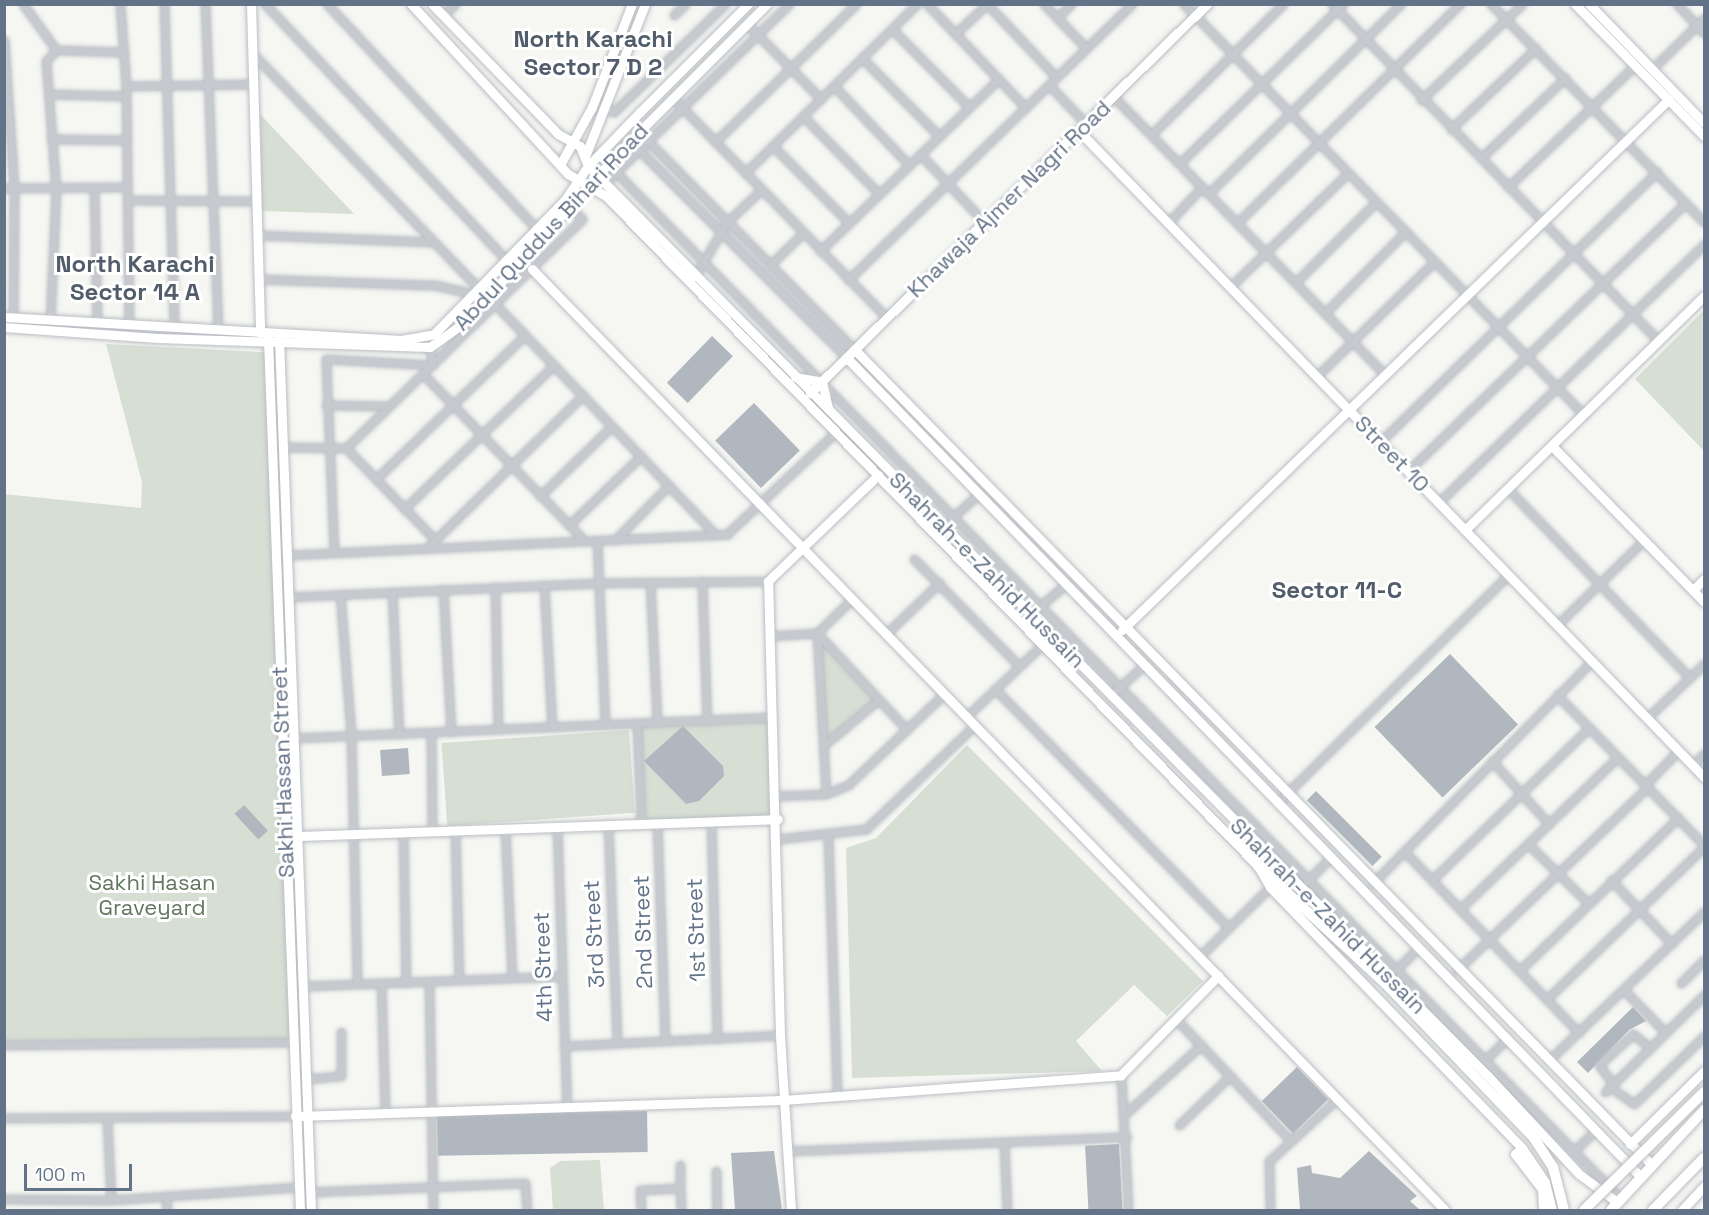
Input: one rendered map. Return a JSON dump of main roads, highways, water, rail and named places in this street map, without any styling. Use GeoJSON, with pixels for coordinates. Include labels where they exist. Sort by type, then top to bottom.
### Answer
{"type":"FeatureCollection","features":[{"type":"Feature","properties":{"kind":"main road"},"geometry":{"type":"LineString","coordinates":[[1258,866],[1385,983],[1534,1138],[1553,1167],[1564,1210]]}},
{"type":"Feature","properties":{"kind":"main road"},"geometry":{"type":"LineString","coordinates":[[1584,1210],[1704,1092]]}},
{"type":"Feature","properties":{"kind":"main road"},"geometry":{"type":"LineString","coordinates":[[1615,1205],[1704,1110]]}},
{"type":"Feature","properties":{"kind":"main road"},"geometry":{"type":"LineString","coordinates":[[1653,1210],[1704,1158]]}},
{"type":"Feature","properties":{"kind":"district","name":"North Karachi Sector 7 D 2"},"geometry":{"type":"Point","coordinates":[593,53]}},
{"type":"Feature","properties":{"kind":"district","name":"North Karachi Sector 14 A"},"geometry":{"type":"Point","coordinates":[135,278]}},
{"type":"Feature","properties":{"kind":"district","name":"Sector 11-C"},"geometry":{"type":"Point","coordinates":[1337,590]}},
{"type":"Feature","properties":{"kind":"park label","name":"Sakhi Hasan Graveyard"},"geometry":{"type":"Point","coordinates":[152,894]}}]}
